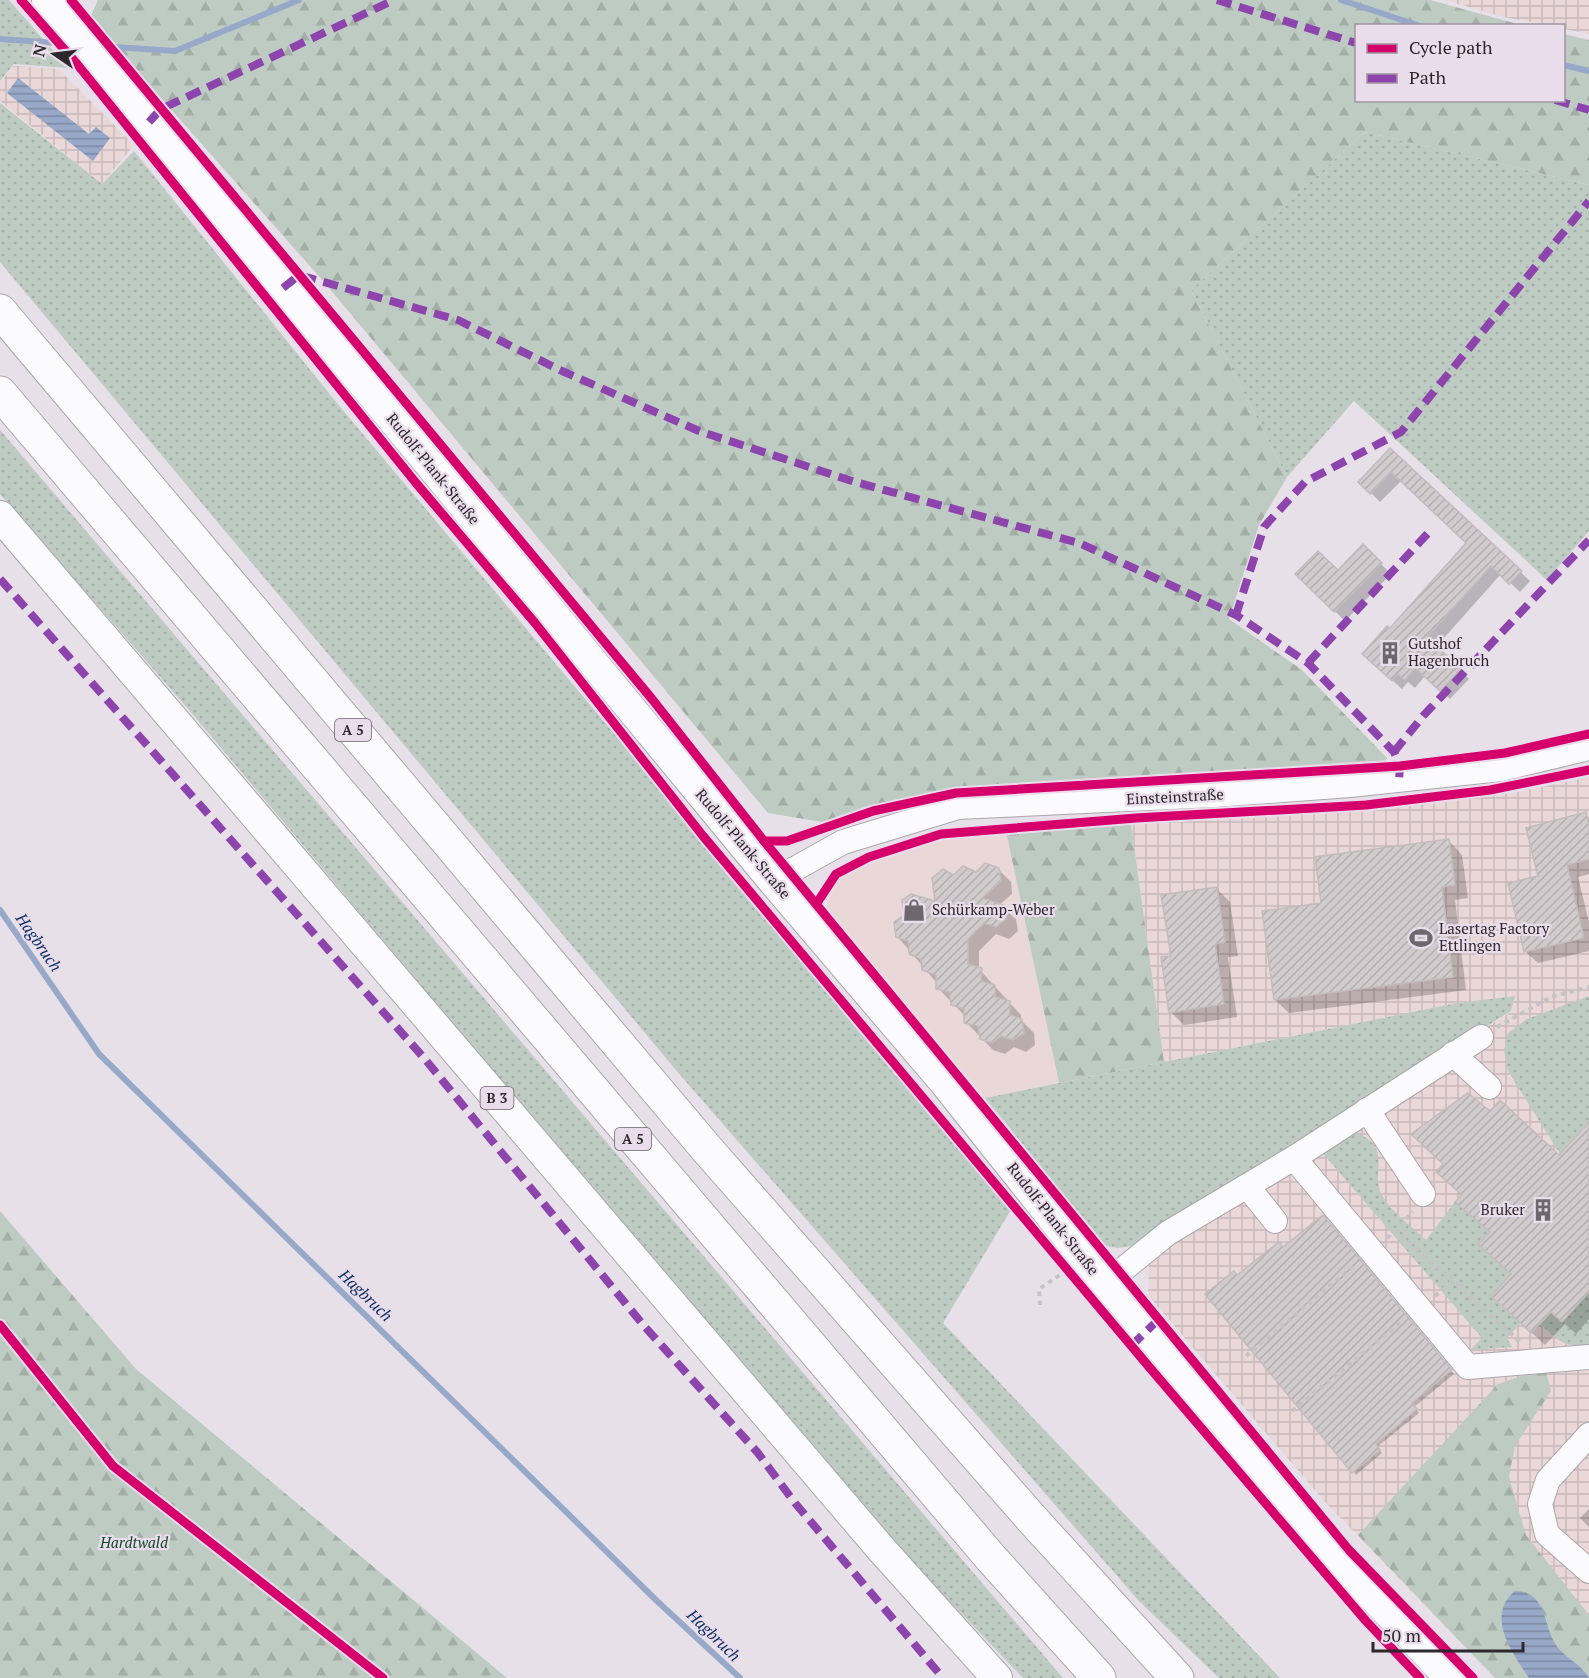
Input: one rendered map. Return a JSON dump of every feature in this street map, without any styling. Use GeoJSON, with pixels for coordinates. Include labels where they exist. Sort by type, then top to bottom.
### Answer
{"type":"FeatureCollection","features":[{"type":"Feature","properties":{"kind":"highway","name":"A 5"},"geometry":{"type":"LineString","coordinates":[[0,311],[706,1148],[1032,1519],[1177,1678]]}},
{"type":"Feature","properties":{"kind":"highway","name":"A 5"},"geometry":{"type":"LineString","coordinates":[[0,393],[983,1549],[1099,1678]]}},
{"type":"Feature","properties":{"kind":"main road","name":"Rudolf-Plank-Straße"},"geometry":{"type":"LineString","coordinates":[[47,0],[103,65],[773,881],[945,1083],[1105,1284],[1346,1568],[1450,1678]]}},
{"type":"Feature","properties":{"kind":"main road","name":"B 3"},"geometry":{"type":"LineString","coordinates":[[0,516],[882,1550],[997,1678]]}},
{"type":"Feature","properties":{"kind":"street","name":"Einsteinstraße"},"geometry":{"type":"LineString","coordinates":[[773,881],[843,842],[958,807],[1214,795],[1350,785],[1501,769],[1589,748]]}},
{"type":"Feature","properties":{"kind":"street"},"geometry":{"type":"LineString","coordinates":[[1105,1284],[1168,1233],[1294,1158],[1481,1036]]}},
{"type":"Feature","properties":{"kind":"street"},"geometry":{"type":"LineString","coordinates":[[1453,1054],[1489,1088]]}},
{"type":"Feature","properties":{"kind":"street"},"geometry":{"type":"LineString","coordinates":[[1366,1110],[1423,1194]]}},
{"type":"Feature","properties":{"kind":"street"},"geometry":{"type":"LineString","coordinates":[[1294,1158],[1468,1367],[1589,1357]]}},
{"type":"Feature","properties":{"kind":"street"},"geometry":{"type":"LineString","coordinates":[[1247,1186],[1275,1221]]}},
{"type":"Feature","properties":{"kind":"street"},"geometry":{"type":"LineString","coordinates":[[1589,1435],[1548,1480],[1540,1504],[1547,1534],[1589,1571]]}},
{"type":"Feature","properties":{"kind":"path"},"geometry":{"type":"LineString","coordinates":[[1481,1036],[1551,997],[1589,987]]}},
{"type":"Feature","properties":{"kind":"path"},"geometry":{"type":"LineString","coordinates":[[1246,1356],[1410,1218],[1423,1194]]}},
{"type":"Feature","properties":{"kind":"path"},"geometry":{"type":"LineString","coordinates":[[1396,1230],[1527,1349],[1529,1362]]}},
{"type":"Feature","properties":{"kind":"path"},"geometry":{"type":"LineString","coordinates":[[1040,1305],[1039,1289],[1067,1270]]}},
{"type":"Feature","properties":{"kind":"path"},"geometry":{"type":"LineString","coordinates":[[1292,1411],[1453,1281]]}},
{"type":"Feature","properties":{"kind":"shaded area"},"geometry":{"type":"Polygon","coordinates":[[[1445,0],[1589,0],[1589,34],[1565,29],[1565,24],[1542,24],[1503,17],[1445,0]]]}},
{"type":"Feature","properties":{"kind":"shaded area"},"geometry":{"type":"Polygon","coordinates":[[[14,66],[59,69],[134,145],[102,184],[0,101],[0,83],[14,66]]]}},
{"type":"Feature","properties":{"kind":"shaded area"},"geometry":{"type":"Polygon","coordinates":[[[1589,777],[1589,1678],[1495,1678],[1325,1502],[1148,1295],[1149,1265],[1160,1252],[1162,1225],[1511,1012],[1514,996],[1457,1003],[1164,1062],[1131,824],[1279,816],[1513,793],[1589,777]]]}},
{"type":"Feature","properties":{"kind":"shaded area"},"geometry":{"type":"Polygon","coordinates":[[[1006,831],[1059,1083],[985,1098],[826,909],[836,876],[940,838],[1006,831]]]}},
{"type":"Feature","properties":{"kind":"green space"},"geometry":{"type":"Polygon","coordinates":[[[0,0],[9,0],[68,68],[14,64],[0,81],[0,0]]]}},
{"type":"Feature","properties":{"kind":"green space"},"geometry":{"type":"Polygon","coordinates":[[[98,0],[1430,0],[1517,24],[1355,24],[1355,102],[1565,102],[1565,34],[1589,40],[1589,185],[1365,132],[1191,290],[1287,477],[1259,525],[1229,619],[1302,670],[1387,758],[1384,763],[960,787],[879,805],[828,823],[768,813],[324,282],[90,18],[98,0]]]}},
{"type":"Feature","properties":{"kind":"green space"},"geometry":{"type":"Polygon","coordinates":[[[0,103],[102,184],[134,151],[336,402],[1012,1208],[943,1323],[1280,1678],[1219,1678],[1139,1601],[681,1076],[0,262],[0,103]]]}},
{"type":"Feature","properties":{"kind":"green space"},"geometry":{"type":"Polygon","coordinates":[[[1365,132],[1589,185],[1589,531],[1547,580],[1354,401],[1287,477],[1191,290],[1365,132]]]}},
{"type":"Feature","properties":{"kind":"green space"},"geometry":{"type":"Polygon","coordinates":[[[0,430],[1063,1678],[1023,1678],[866,1514],[190,711],[0,494],[0,430]]]}},
{"type":"Feature","properties":{"kind":"green space"},"geometry":{"type":"Polygon","coordinates":[[[1131,824],[1164,1062],[1059,1083],[1006,831],[1131,824]]]}},
{"type":"Feature","properties":{"kind":"green space"},"geometry":{"type":"Polygon","coordinates":[[[1515,996],[1511,1011],[1132,1246],[1118,1248],[1106,1246],[985,1098],[1457,1003],[1515,996]]]}},
{"type":"Feature","properties":{"kind":"green space"},"geometry":{"type":"Polygon","coordinates":[[[1589,996],[1589,1122],[1560,1154],[1508,1071],[1504,1051],[1508,1033],[1527,1019],[1589,996]]]}},
{"type":"Feature","properties":{"kind":"green space"},"geometry":{"type":"Polygon","coordinates":[[[1357,1133],[1368,1139],[1378,1154],[1379,1189],[1383,1197],[1426,1240],[1455,1202],[1491,1231],[1478,1244],[1511,1274],[1521,1323],[1507,1338],[1512,1347],[1470,1350],[1482,1338],[1321,1151],[1344,1134],[1357,1133]]]}},
{"type":"Feature","properties":{"kind":"green space","name":"Hardtwald"},"geometry":{"type":"Polygon","coordinates":[[[0,1211],[136,1369],[507,1678],[0,1678],[0,1211]]]}},
{"type":"Feature","properties":{"kind":"green space"},"geometry":{"type":"Polygon","coordinates":[[[1589,1292],[1589,1345],[1562,1342],[1540,1324],[1551,1312],[1562,1322],[1589,1292]]]}},
{"type":"Feature","properties":{"kind":"green space"},"geometry":{"type":"Polygon","coordinates":[[[1545,1368],[1551,1391],[1515,1446],[1509,1477],[1526,1535],[1589,1615],[1589,1678],[1495,1678],[1358,1535],[1498,1384],[1545,1368]]]}},
{"type":"Feature","properties":{"kind":"water"},"geometry":{"type":"Polygon","coordinates":[[[18,78],[89,134],[96,127],[110,138],[93,161],[7,93],[18,78]]]}},
{"type":"Feature","properties":{"kind":"water"},"geometry":{"type":"Polygon","coordinates":[[[1515,1591],[1535,1598],[1555,1643],[1589,1678],[1529,1678],[1509,1646],[1502,1623],[1502,1611],[1506,1601],[1515,1591]]]}},
{"type":"Feature","properties":{"kind":"building"},"geometry":{"type":"Polygon","coordinates":[[[1390,448],[1522,571],[1509,584],[1491,566],[1427,637],[1461,669],[1440,691],[1415,668],[1405,680],[1398,674],[1392,681],[1362,654],[1387,626],[1390,628],[1466,543],[1391,472],[1370,494],[1358,482],[1390,448]]]}},
{"type":"Feature","properties":{"kind":"building"},"geometry":{"type":"Polygon","coordinates":[[[1363,544],[1382,563],[1334,612],[1295,574],[1318,551],[1338,570],[1363,544]]]}},
{"type":"Feature","properties":{"kind":"building"},"geometry":{"type":"Polygon","coordinates":[[[1586,812],[1589,825],[1589,859],[1567,865],[1584,938],[1524,952],[1508,883],[1538,876],[1526,828],[1586,812]]]}},
{"type":"Feature","properties":{"kind":"building"},"geometry":{"type":"Polygon","coordinates":[[[1449,839],[1455,885],[1442,887],[1453,977],[1274,1000],[1262,911],[1321,903],[1315,857],[1449,839]]]}},
{"type":"Feature","properties":{"kind":"building"},"geometry":{"type":"Polygon","coordinates":[[[985,863],[999,868],[1001,881],[982,898],[1004,905],[1007,918],[996,927],[984,923],[968,939],[968,964],[982,968],[981,981],[995,985],[995,997],[1010,1001],[1010,1015],[1022,1019],[1024,1033],[1013,1040],[1001,1036],[992,1043],[980,1039],[978,1026],[964,1023],[964,1009],[951,1005],[949,992],[936,989],[936,975],[922,970],[921,959],[909,954],[908,941],[896,937],[894,922],[904,915],[902,900],[911,894],[935,901],[932,878],[943,869],[953,875],[963,866],[976,872],[985,863]]]}},
{"type":"Feature","properties":{"kind":"building"},"geometry":{"type":"Polygon","coordinates":[[[1217,887],[1225,942],[1215,944],[1224,1004],[1169,1013],[1161,957],[1171,956],[1161,895],[1217,887]]]}},
{"type":"Feature","properties":{"kind":"building","name":"Bruker"},"geometry":{"type":"Polygon","coordinates":[[[1468,1093],[1490,1111],[1500,1100],[1559,1155],[1589,1122],[1589,1292],[1562,1322],[1551,1312],[1531,1333],[1491,1296],[1511,1274],[1478,1244],[1490,1232],[1455,1202],[1462,1195],[1436,1172],[1443,1164],[1411,1134],[1468,1093]]]}},
{"type":"Feature","properties":{"kind":"building"},"geometry":{"type":"Polygon","coordinates":[[[1323,1215],[1452,1370],[1412,1403],[1417,1409],[1376,1444],[1380,1450],[1352,1473],[1205,1294],[1234,1271],[1237,1275],[1279,1242],[1283,1247],[1323,1215]]]}},
{"type":"Feature","properties":{"kind":"waterway"},"geometry":{"type":"LineString","coordinates":[[99,46],[175,51],[299,0]]}},
{"type":"Feature","properties":{"kind":"waterway"},"geometry":{"type":"LineString","coordinates":[[1341,0],[1414,24]]}},
{"type":"Feature","properties":{"kind":"waterway"},"geometry":{"type":"LineString","coordinates":[[0,39],[71,44]]}},
{"type":"Feature","properties":{"kind":"waterway"},"geometry":{"type":"LineString","coordinates":[[1565,65],[1589,71]]}},
{"type":"Feature","properties":{"kind":"waterway","name":"Hagbruch"},"geometry":{"type":"LineString","coordinates":[[0,910],[99,1054],[657,1601],[740,1678]]}},
{"type":"Feature","properties":{"kind":"marked path"},"geometry":{"type":"LineString","coordinates":[[149,122],[161,109],[394,0]]}},
{"type":"Feature","properties":{"kind":"marked path"},"geometry":{"type":"LineString","coordinates":[[1217,0],[1355,43]]}},
{"type":"Feature","properties":{"kind":"marked path"},"geometry":{"type":"LineString","coordinates":[[1562,102],[1589,110]]}},
{"type":"Feature","properties":{"kind":"marked path"},"geometry":{"type":"LineString","coordinates":[[1236,615],[1264,527],[1305,482],[1401,432],[1589,201]]}},
{"type":"Feature","properties":{"kind":"marked path"},"geometry":{"type":"LineString","coordinates":[[283,288],[299,275],[458,320],[562,371],[699,431],[855,482],[1079,543],[1236,615],[1308,663],[1394,752],[1400,766],[1399,780]]}},
{"type":"Feature","properties":{"kind":"marked path"},"geometry":{"type":"LineString","coordinates":[[1308,663],[1429,532]]}},
{"type":"Feature","properties":{"kind":"marked path"},"geometry":{"type":"LineString","coordinates":[[1394,752],[1423,716],[1589,540]]}},
{"type":"Feature","properties":{"kind":"marked path"},"geometry":{"type":"LineString","coordinates":[[0,579],[424,1058],[645,1327],[758,1453],[795,1503],[943,1678]]}},
{"type":"Feature","properties":{"kind":"marked path"},"geometry":{"type":"LineString","coordinates":[[1131,1346],[1159,1319]]}},
{"type":"Feature","properties":{"kind":"cycle path"},"geometry":{"type":"LineString","coordinates":[[21,0],[77,64],[416,483],[535,623],[703,836],[1150,1368],[1366,1621],[1420,1678]]}},
{"type":"Feature","properties":{"kind":"cycle path"},"geometry":{"type":"LineString","coordinates":[[71,0],[652,699],[764,841],[1349,1550],[1473,1678]]}},
{"type":"Feature","properties":{"kind":"cycle path"},"geometry":{"type":"LineString","coordinates":[[764,841],[787,841],[873,811],[956,793],[1400,766],[1505,753],[1589,734]]}},
{"type":"Feature","properties":{"kind":"cycle path"},"geometry":{"type":"LineString","coordinates":[[817,903],[836,874],[869,857],[941,834],[1136,818],[1366,805],[1490,790],[1589,770]]}},
{"type":"Feature","properties":{"kind":"cycle path"},"geometry":{"type":"LineString","coordinates":[[0,1325],[113,1466],[383,1678]]}},
{"type":"Feature","properties":{"kind":"place","name":"Gutshof Hagenbruch"},"geometry":{"type":"Point","coordinates":[1390,653]}},
{"type":"Feature","properties":{"kind":"place","name":"Schürkamp-Weber"},"geometry":{"type":"Point","coordinates":[914,910]}},
{"type":"Feature","properties":{"kind":"place","name":"Lasertag Factory Ettlingen"},"geometry":{"type":"Point","coordinates":[1421,938]}},
{"type":"Feature","properties":{"kind":"place","name":"Bruker"},"geometry":{"type":"Point","coordinates":[1543,1210]}}]}
